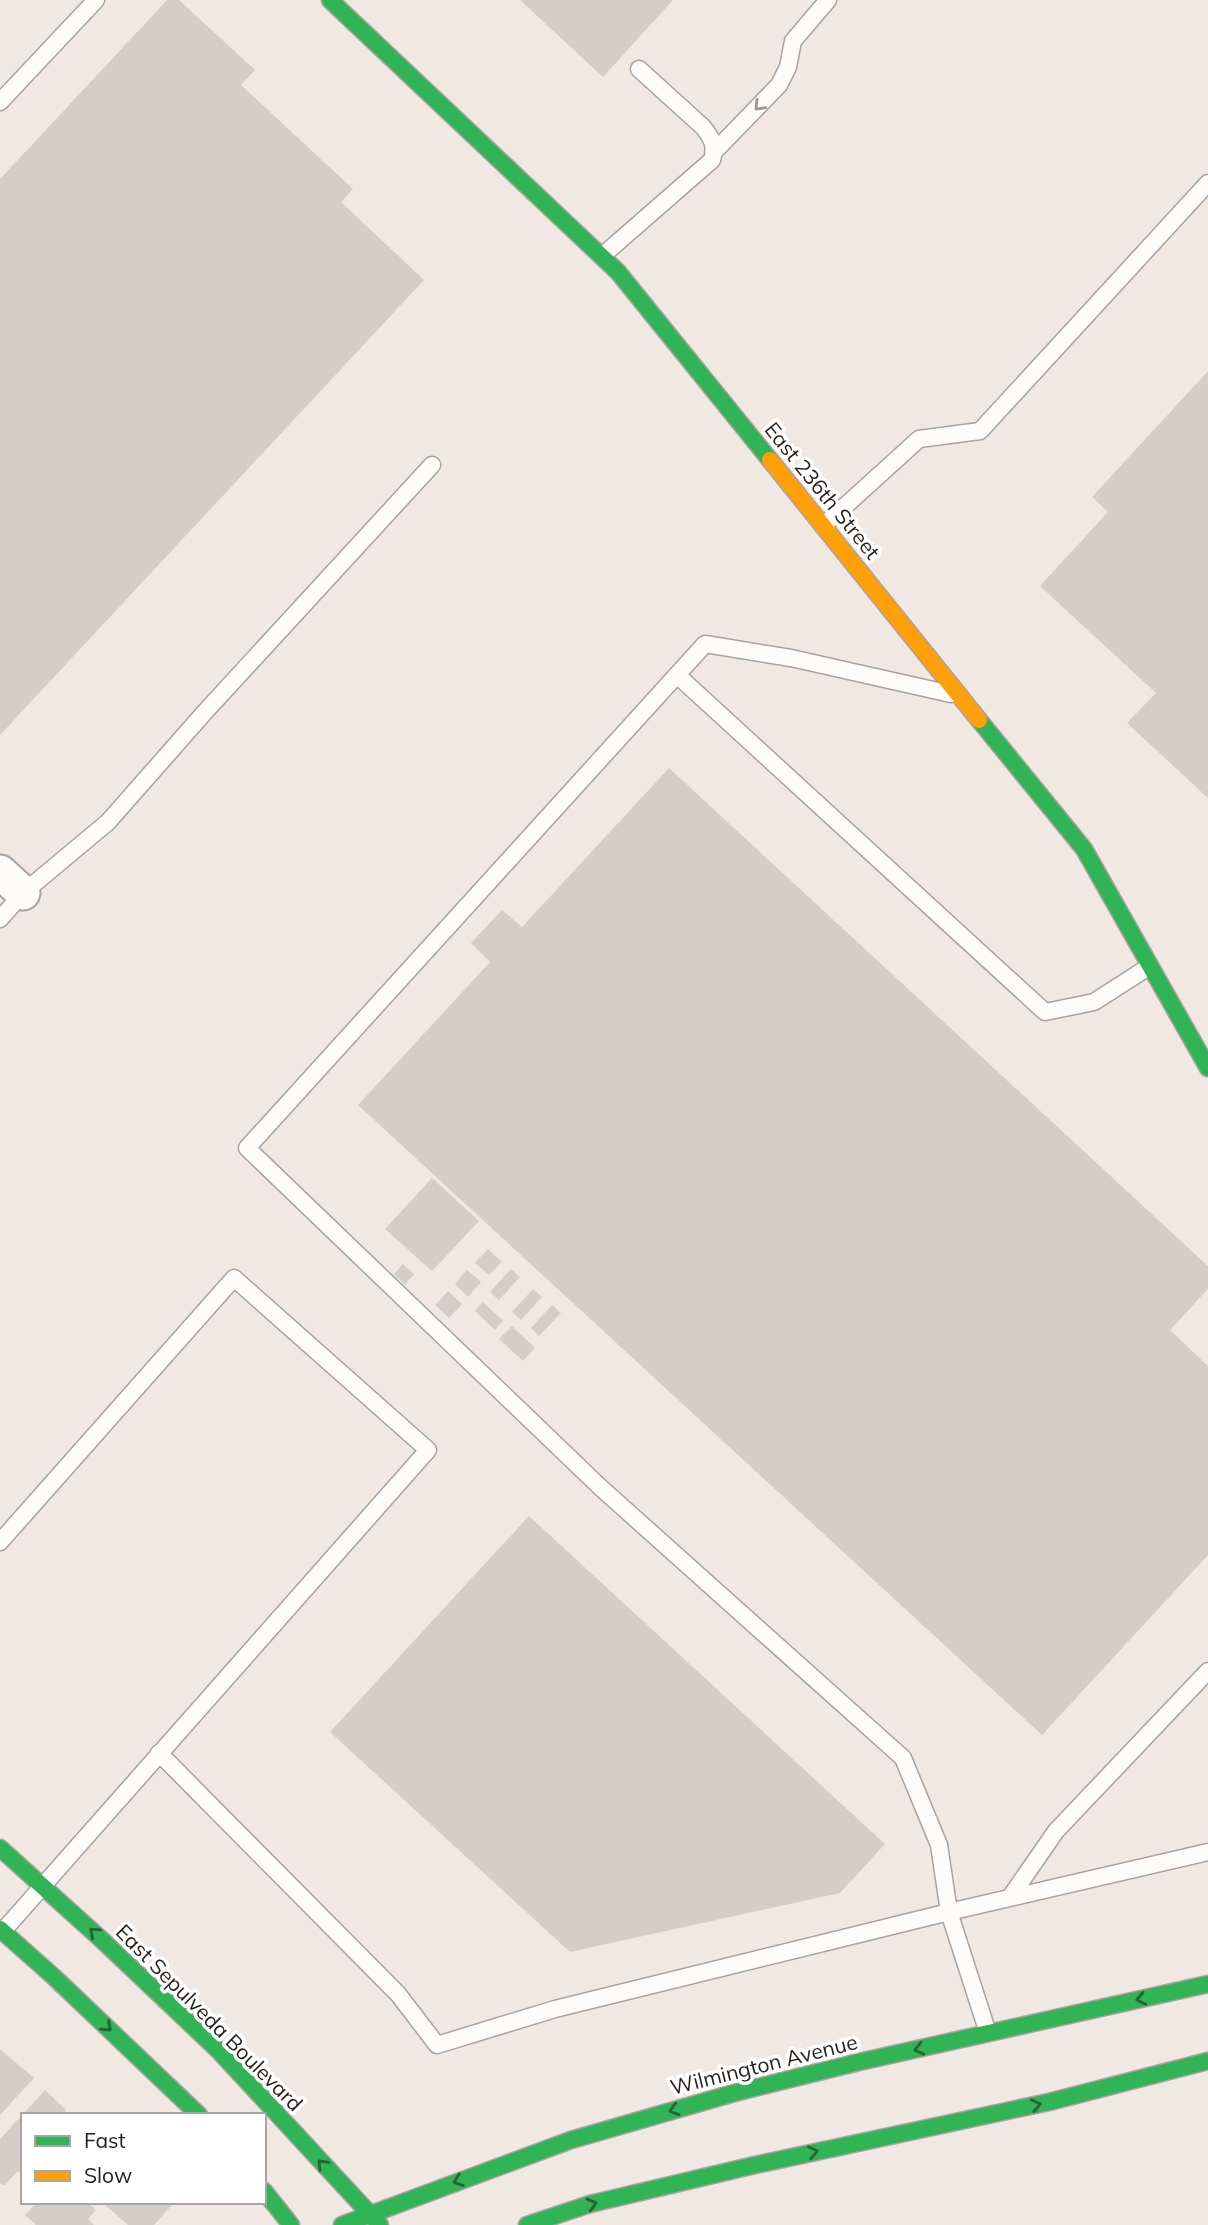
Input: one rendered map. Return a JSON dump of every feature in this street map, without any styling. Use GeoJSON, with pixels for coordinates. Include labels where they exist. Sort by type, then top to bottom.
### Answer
{"type":"FeatureCollection","features":[{"type":"Feature","properties":{"kind":"main road","name":"East 236th Street"},"geometry":{"type":"LineString","coordinates":[[330,0],[618,272],[1084,849],[1208,1068]]}},
{"type":"Feature","properties":{"kind":"main road","name":"East Sepulveda Boulevard"},"geometry":{"type":"LineString","coordinates":[[0,1848],[218,2050],[374,2219]]}},
{"type":"Feature","properties":{"kind":"main road"},"geometry":{"type":"LineString","coordinates":[[1,1930],[197,2113]]}},
{"type":"Feature","properties":{"kind":"main road","name":"Wilmington Avenue"},"geometry":{"type":"LineString","coordinates":[[342,2225],[374,2219],[571,2140],[734,2093],[1208,1984]]}},
{"type":"Feature","properties":{"kind":"main road"},"geometry":{"type":"LineString","coordinates":[[527,2225],[590,2204],[755,2165],[1049,2102],[1208,2061]]}},
{"type":"Feature","properties":{"kind":"main road"},"geometry":{"type":"LineString","coordinates":[[266,2194],[291,2225]]}},
{"type":"Feature","properties":{"kind":"lane"},"geometry":{"type":"LineString","coordinates":[[0,102],[96,0]]}},
{"type":"Feature","properties":{"kind":"lane"},"geometry":{"type":"LineString","coordinates":[[602,256],[712,160],[715,151],[779,85],[788,67],[793,41],[828,0]]}},
{"type":"Feature","properties":{"kind":"lane"},"geometry":{"type":"LineString","coordinates":[[639,69],[703,127],[712,137],[715,151]]}},
{"type":"Feature","properties":{"kind":"lane"},"geometry":{"type":"LineString","coordinates":[[823,526],[919,439],[980,431],[1208,183]]}},
{"type":"Feature","properties":{"kind":"lane"},"geometry":{"type":"LineString","coordinates":[[0,919],[11,882],[108,822],[204,713],[432,465]]}},
{"type":"Feature","properties":{"kind":"lane"},"geometry":{"type":"LineString","coordinates":[[960,696],[791,658],[705,644],[247,1148],[600,1487],[903,1758],[939,1844],[949,1912],[988,2033]]}},
{"type":"Feature","properties":{"kind":"lane"},"geometry":{"type":"LineString","coordinates":[[677,675],[1045,1012],[1094,1002],[1150,966]]}},
{"type":"Feature","properties":{"kind":"lane"},"geometry":{"type":"LineString","coordinates":[[0,1542],[233,1278],[428,1450],[1,1930]]}},
{"type":"Feature","properties":{"kind":"lane"},"geometry":{"type":"LineString","coordinates":[[1011,1896],[1056,1831],[1208,1671]]}},
{"type":"Feature","properties":{"kind":"lane"},"geometry":{"type":"LineString","coordinates":[[159,1753],[398,1994],[437,2045],[555,2008],[1011,1896],[1208,1852]]}},
{"type":"Feature","properties":{"kind":"building"},"geometry":{"type":"Polygon","coordinates":[[[167,0],[179,0],[255,70],[241,85],[353,189],[341,202],[424,280],[0,735],[0,179],[167,0]]]}},
{"type":"Feature","properties":{"kind":"building"},"geometry":{"type":"Polygon","coordinates":[[[520,0],[673,0],[603,77],[520,0]]]}},
{"type":"Feature","properties":{"kind":"building"},"geometry":{"type":"Polygon","coordinates":[[[1208,371],[1208,798],[1127,723],[1156,693],[1040,586],[1108,512],[1092,497],[1208,371]]]}},
{"type":"Feature","properties":{"kind":"building"},"geometry":{"type":"Polygon","coordinates":[[[669,768],[1208,1266],[1208,1289],[1170,1330],[1208,1366],[1208,1555],[1042,1735],[358,1105],[490,962],[471,943],[502,910],[522,927],[669,768]]]}},
{"type":"Feature","properties":{"kind":"building"},"geometry":{"type":"Polygon","coordinates":[[[432,1178],[479,1221],[432,1271],[385,1229],[432,1178]]]}},
{"type":"Feature","properties":{"kind":"building"},"geometry":{"type":"Polygon","coordinates":[[[488,1249],[502,1262],[489,1275],[475,1263],[488,1249]]]}},
{"type":"Feature","properties":{"kind":"building"},"geometry":{"type":"Polygon","coordinates":[[[403,1264],[414,1274],[405,1285],[394,1274],[403,1264]]]}},
{"type":"Feature","properties":{"kind":"building"},"geometry":{"type":"Polygon","coordinates":[[[511,1269],[520,1277],[499,1300],[490,1292],[511,1269]]]}},
{"type":"Feature","properties":{"kind":"building"},"geometry":{"type":"Polygon","coordinates":[[[467,1270],[481,1282],[468,1297],[455,1284],[467,1270]]]}},
{"type":"Feature","properties":{"kind":"building"},"geometry":{"type":"Polygon","coordinates":[[[533,1289],[542,1297],[521,1320],[512,1312],[533,1289]]]}},
{"type":"Feature","properties":{"kind":"building"},"geometry":{"type":"Polygon","coordinates":[[[448,1291],[462,1304],[449,1318],[435,1305],[448,1291]]]}},
{"type":"Feature","properties":{"kind":"building"},"geometry":{"type":"Polygon","coordinates":[[[483,1302],[503,1321],[495,1330],[475,1311],[483,1302]]]}},
{"type":"Feature","properties":{"kind":"building"},"geometry":{"type":"Polygon","coordinates":[[[552,1305],[561,1313],[539,1336],[531,1328],[552,1305]]]}},
{"type":"Feature","properties":{"kind":"building"},"geometry":{"type":"Polygon","coordinates":[[[512,1326],[535,1348],[523,1361],[499,1339],[512,1326]]]}},
{"type":"Feature","properties":{"kind":"building"},"geometry":{"type":"Polygon","coordinates":[[[529,1516],[885,1844],[840,1893],[570,1952],[330,1732],[529,1516]]]}},
{"type":"Feature","properties":{"kind":"building"},"geometry":{"type":"Polygon","coordinates":[[[0,2049],[34,2078],[0,2115],[0,2049]]]}},
{"type":"Feature","properties":{"kind":"building"},"geometry":{"type":"Polygon","coordinates":[[[45,2090],[66,2110],[66,2113],[24,2113],[45,2090]]]}},
{"type":"Feature","properties":{"kind":"building"},"geometry":{"type":"Polygon","coordinates":[[[21,2116],[21,2173],[18,2171],[4,2186],[0,2183],[0,2139],[21,2116]]]}},
{"type":"Feature","properties":{"kind":"building"},"geometry":{"type":"Polygon","coordinates":[[[35,2204],[89,2204],[96,2210],[88,2219],[94,2225],[36,2225],[25,2215],[35,2204]]]}},
{"type":"Feature","properties":{"kind":"building"},"geometry":{"type":"Polygon","coordinates":[[[104,2204],[173,2204],[154,2225],[128,2225],[104,2204]]]}},
{"type":"Feature","properties":{"kind":"traffic: fast"},"geometry":{"type":"LineString","coordinates":[[330,0],[618,272],[770,460]]}},
{"type":"Feature","properties":{"kind":"traffic: fast"},"geometry":{"type":"LineString","coordinates":[[979,720],[1084,849],[1208,1068]]}},
{"type":"Feature","properties":{"kind":"traffic: fast"},"geometry":{"type":"LineString","coordinates":[[0,1848],[218,2050],[380,2225]]}},
{"type":"Feature","properties":{"kind":"traffic: fast"},"geometry":{"type":"LineString","coordinates":[[0,1929],[197,2113]]}},
{"type":"Feature","properties":{"kind":"traffic: fast"},"geometry":{"type":"LineString","coordinates":[[342,2225],[571,2140],[734,2093],[859,2062],[1208,1984]]}},
{"type":"Feature","properties":{"kind":"traffic: fast"},"geometry":{"type":"LineString","coordinates":[[527,2225],[590,2204],[755,2165],[1049,2102],[1208,2061]]}},
{"type":"Feature","properties":{"kind":"traffic: fast"},"geometry":{"type":"LineString","coordinates":[[266,2194],[291,2225]]}},
{"type":"Feature","properties":{"kind":"traffic: slow"},"geometry":{"type":"LineString","coordinates":[[770,460],[979,720]]}}]}
